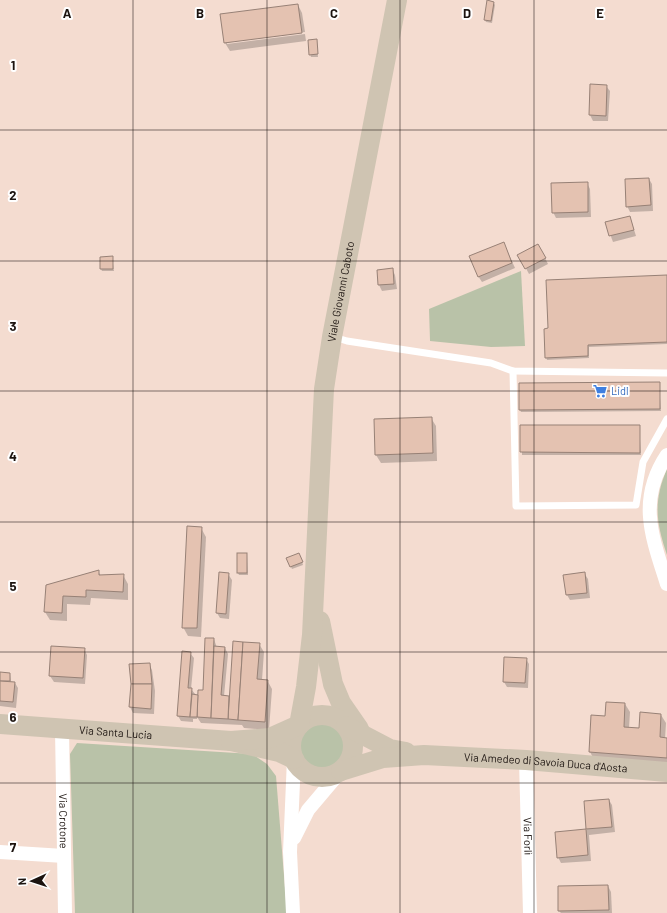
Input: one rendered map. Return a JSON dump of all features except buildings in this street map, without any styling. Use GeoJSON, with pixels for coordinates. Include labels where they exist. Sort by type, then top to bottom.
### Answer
{"type":"FeatureCollection","features":[{"type":"Feature","properties":{"kind":"main road","name":"Viale Giovanni Caboto"},"geometry":{"type":"LineString","coordinates":[[315,588],[323,404],[332,336],[397,0]]}},
{"type":"Feature","properties":{"kind":"main road"},"geometry":{"type":"LineString","coordinates":[[315,588],[327,659],[333,684],[341,703],[346,726],[351,734],[353,744],[352,755],[348,764],[333,776],[324,777],[306,773],[299,767],[294,759],[291,741],[299,725],[306,687],[312,635],[315,588]]}},
{"type":"Feature","properties":{"kind":"main road"},"geometry":{"type":"LineString","coordinates":[[341,703],[364,736]]}},
{"type":"Feature","properties":{"kind":"main road"},"geometry":{"type":"LineString","coordinates":[[231,741],[270,738],[299,725],[307,719],[317,715],[327,715],[338,719],[346,726],[390,749],[424,755]]}},
{"type":"Feature","properties":{"kind":"main road","name":"Via Santa Lucia"},"geometry":{"type":"LineString","coordinates":[[0,724],[231,741]]}},
{"type":"Feature","properties":{"kind":"main road"},"geometry":{"type":"LineString","coordinates":[[231,741],[278,752],[294,759]]}},
{"type":"Feature","properties":{"kind":"main road"},"geometry":{"type":"LineString","coordinates":[[341,771],[383,758],[424,755]]}},
{"type":"Feature","properties":{"kind":"main road","name":"Via Amedeo di Savoia Duca d'Aosta"},"geometry":{"type":"LineString","coordinates":[[424,755],[526,760],[667,772]]}},
{"type":"Feature","properties":{"kind":"street"},"geometry":{"type":"LineString","coordinates":[[667,455],[654,480],[649,502],[651,535],[667,584]]}},
{"type":"Feature","properties":{"kind":"street","name":"Via Crotone"},"geometry":{"type":"LineString","coordinates":[[62,729],[65,913]]}},
{"type":"Feature","properties":{"kind":"street"},"geometry":{"type":"LineString","coordinates":[[293,913],[290,852],[294,759]]}},
{"type":"Feature","properties":{"kind":"street","name":"Via Forlì"},"geometry":{"type":"LineString","coordinates":[[526,760],[530,913]]}},
{"type":"Feature","properties":{"kind":"street"},"geometry":{"type":"LineString","coordinates":[[290,852],[295,832],[308,810],[341,771]]}},
{"type":"Feature","properties":{"kind":"street"},"geometry":{"type":"LineString","coordinates":[[0,852],[64,856]]}},
{"type":"Feature","properties":{"kind":"lane"},"geometry":{"type":"LineString","coordinates":[[332,336],[347,341],[491,363],[513,371],[667,373]]}},
{"type":"Feature","properties":{"kind":"lane"},"geometry":{"type":"LineString","coordinates":[[513,371],[516,506],[636,505],[643,462],[667,419]]}},
{"type":"Feature","properties":{"kind":"green space"},"geometry":{"type":"Polygon","coordinates":[[[521,271],[525,346],[491,347],[430,341],[429,309],[521,271]]]}},
{"type":"Feature","properties":{"kind":"green space"},"geometry":{"type":"Polygon","coordinates":[[[667,469],[667,555],[658,522],[658,502],[667,469]]]}},
{"type":"Feature","properties":{"kind":"green space"},"geometry":{"type":"Polygon","coordinates":[[[323,721],[332,723],[340,728],[345,736],[347,745],[345,754],[340,762],[332,767],[323,769],[314,767],[306,762],[301,754],[299,745],[301,736],[306,728],[314,723],[323,721]]]}},
{"type":"Feature","properties":{"kind":"green space"},"geometry":{"type":"Polygon","coordinates":[[[77,743],[252,754],[267,764],[276,776],[287,913],[75,913],[70,754],[77,743]]]}},
{"type":"Feature","properties":{"kind":"place","name":"Lidl"},"geometry":{"type":"Point","coordinates":[600,391]}}]}
